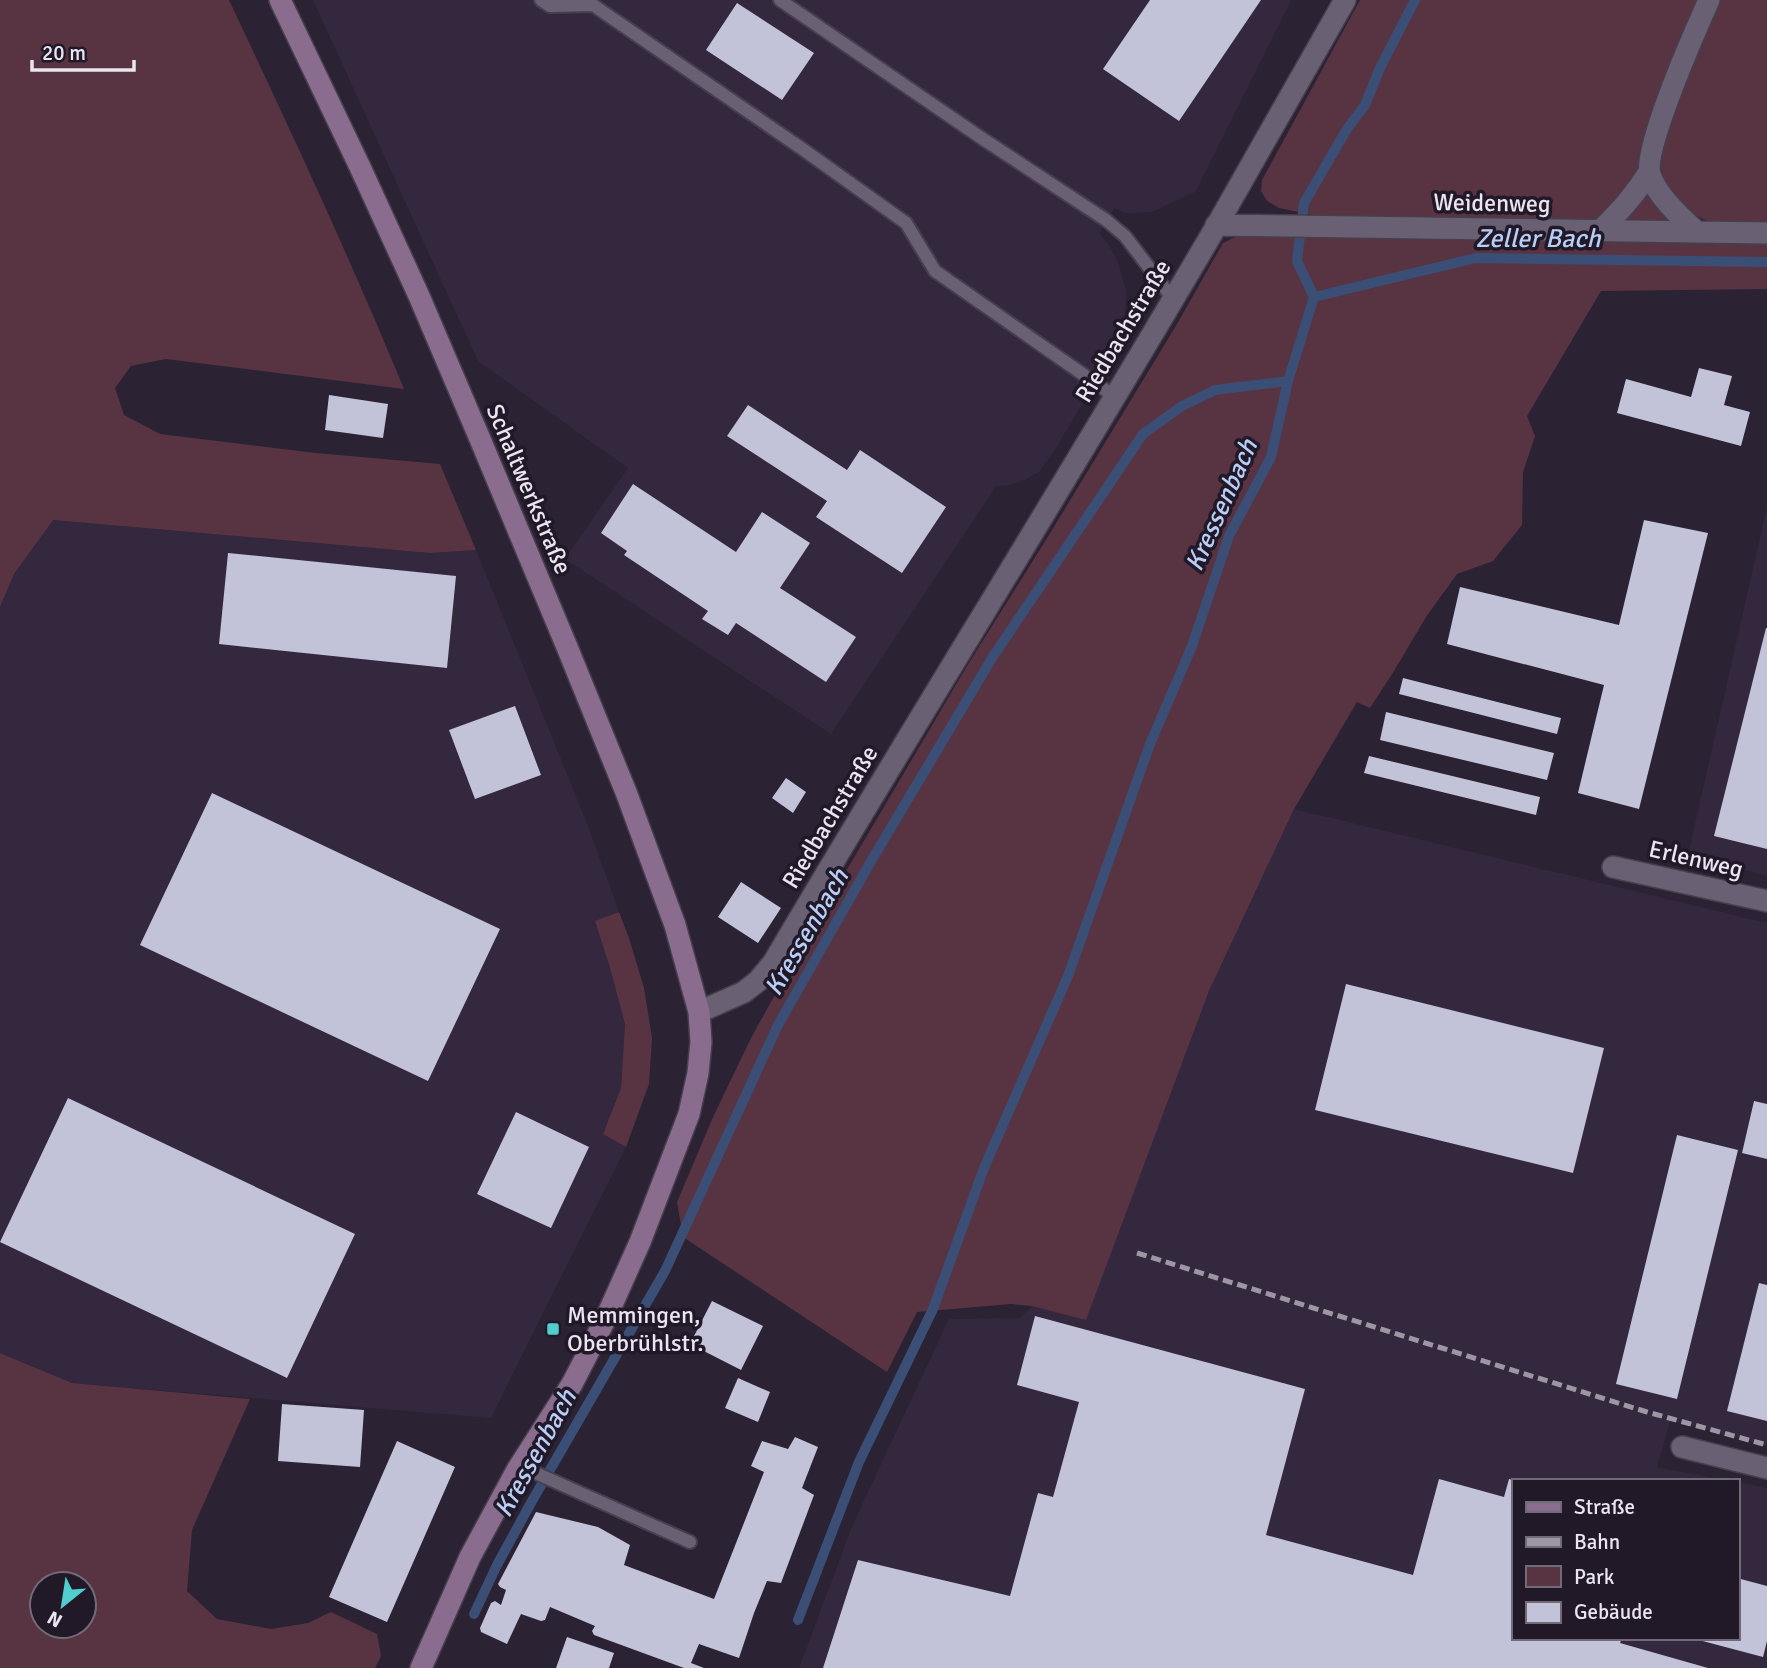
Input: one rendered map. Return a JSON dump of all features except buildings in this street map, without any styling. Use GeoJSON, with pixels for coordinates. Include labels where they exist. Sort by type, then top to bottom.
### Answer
{"type":"FeatureCollection","features":[{"type":"Feature","properties":{"kind":"street","name":"Schaltwerkstraße"},"geometry":{"type":"LineString","coordinates":[[280,0],[414,285],[521,537],[626,792],[675,925],[699,1012]]}},
{"type":"Feature","properties":{"kind":"street","name":"Riedbachstraße"},"geometry":{"type":"LineString","coordinates":[[699,1012],[744,992],[758,981],[773,963],[1173,299],[1345,0]]}},
{"type":"Feature","properties":{"kind":"street"},"geometry":{"type":"LineString","coordinates":[[1600,230],[1624,207],[1649,173],[1656,133],[1709,0]]}},
{"type":"Feature","properties":{"kind":"street"},"geometry":{"type":"LineString","coordinates":[[1649,173],[1663,198],[1680,218],[1697,232]]}},
{"type":"Feature","properties":{"kind":"street","name":"Weidenweg"},"geometry":{"type":"LineString","coordinates":[[1216,225],[1767,233]]}},
{"type":"Feature","properties":{"kind":"street","name":"Erlenweg"},"geometry":{"type":"LineString","coordinates":[[1613,867],[1767,901]]}},
{"type":"Feature","properties":{"kind":"street"},"geometry":{"type":"LineString","coordinates":[[421,1668],[470,1557],[527,1469],[606,1318],[640,1242],[689,1114],[698,1073],[701,1042],[699,1012]]}},
{"type":"Feature","properties":{"kind":"street"},"geometry":{"type":"LineString","coordinates":[[1682,1447],[1767,1468]]}},
{"type":"Feature","properties":{"kind":"lane"},"geometry":{"type":"LineString","coordinates":[[541,0],[550,6],[593,5],[801,148],[906,223],[935,271],[1114,396]]}},
{"type":"Feature","properties":{"kind":"lane"},"geometry":{"type":"LineString","coordinates":[[780,0],[1106,220],[1125,236],[1173,299]]}},
{"type":"Feature","properties":{"kind":"lane"},"geometry":{"type":"LineString","coordinates":[[527,1469],[690,1542]]}},
{"type":"Feature","properties":{"kind":"shaded area"},"geometry":{"type":"Polygon","coordinates":[[[313,0],[1291,0],[1195,192],[1152,212],[1125,213],[1115,208],[1106,220],[1099,233],[1117,260],[1126,290],[1125,325],[1120,340],[1040,471],[1025,480],[996,486],[831,734],[565,559],[628,468],[478,361],[313,0]]]}},
{"type":"Feature","properties":{"kind":"shaded area"},"geometry":{"type":"Polygon","coordinates":[[[1767,507],[1767,876],[1688,855],[1767,507]]]}},
{"type":"Feature","properties":{"kind":"shaded area"},"geometry":{"type":"Polygon","coordinates":[[[52,520],[430,553],[476,550],[588,826],[619,912],[595,921],[625,1024],[621,1088],[603,1134],[626,1147],[491,1418],[72,1383],[0,1353],[0,607],[14,574],[52,520]]]}},
{"type":"Feature","properties":{"kind":"shaded area"},"geometry":{"type":"Polygon","coordinates":[[[1294,809],[1767,923],[1767,1446],[1670,1421],[1657,1467],[1719,1479],[1512,1479],[1512,1640],[1739,1640],[1739,1482],[1767,1488],[1767,1668],[799,1668],[853,1524],[949,1319],[1019,1318],[1032,1306],[1086,1319],[1209,991],[1294,809]]]}},
{"type":"Feature","properties":{"kind":"green space"},"geometry":{"type":"Polygon","coordinates":[[[0,0],[229,0],[319,194],[404,389],[166,359],[131,366],[115,388],[124,415],[160,434],[316,453],[440,464],[476,550],[430,553],[53,520],[14,574],[0,607],[0,0]]]}},
{"type":"Feature","properties":{"kind":"green space"},"geometry":{"type":"Polygon","coordinates":[[[1360,0],[1702,0],[1634,182],[1606,214],[1593,220],[1573,222],[1322,217],[1279,208],[1267,201],[1261,191],[1262,180],[1360,0]]]}},
{"type":"Feature","properties":{"kind":"green space"},"geometry":{"type":"Polygon","coordinates":[[[1720,0],[1767,0],[1767,224],[1726,224],[1703,219],[1677,200],[1662,172],[1660,150],[1663,138],[1720,0]]]}},
{"type":"Feature","properties":{"kind":"green space"},"geometry":{"type":"Polygon","coordinates":[[[1649,188],[1673,222],[1621,223],[1649,188]]]}},
{"type":"Feature","properties":{"kind":"green space"},"geometry":{"type":"Polygon","coordinates":[[[1255,232],[1404,239],[1767,243],[1767,289],[1601,291],[1527,416],[1535,436],[1523,472],[1522,525],[1493,561],[1457,574],[1426,617],[1370,708],[1357,702],[1294,809],[1209,991],[1086,1320],[1032,1306],[1011,1304],[917,1312],[887,1372],[683,1237],[677,1202],[751,1038],[806,939],[967,666],[1177,324],[1223,243],[1255,232]]]}},
{"type":"Feature","properties":{"kind":"green space"},"geometry":{"type":"Polygon","coordinates":[[[619,912],[644,988],[652,1038],[649,1084],[626,1147],[603,1134],[621,1088],[625,1024],[595,921],[619,912]]]}},
{"type":"Feature","properties":{"kind":"green space"},"geometry":{"type":"Polygon","coordinates":[[[0,1353],[72,1383],[250,1399],[192,1530],[187,1591],[217,1619],[271,1629],[308,1623],[331,1612],[377,1634],[381,1656],[375,1668],[0,1668],[0,1353]]]}},
{"type":"Feature","properties":{"kind":"waterway","name":"Kressenbach"},"geometry":{"type":"LineString","coordinates":[[798,1620],[859,1462],[933,1309],[984,1168],[1068,976],[1150,744],[1192,646],[1229,536],[1271,457],[1288,381],[1314,297],[1297,261],[1304,203],[1347,129],[1365,105],[1380,68],[1415,0]]}},
{"type":"Feature","properties":{"kind":"waterway","name":"Zeller Bach"},"geometry":{"type":"LineString","coordinates":[[1314,297],[1476,258],[1767,262]]}},
{"type":"Feature","properties":{"kind":"waterway","name":"Kressenbach"},"geometry":{"type":"LineString","coordinates":[[474,1614],[532,1501],[665,1271],[778,1025],[870,863],[992,658],[1143,434],[1182,406],[1215,390],[1288,381]]}},
{"type":"Feature","properties":{"kind":"railway"},"geometry":{"type":"LineString","coordinates":[[1137,1253],[1647,1412],[1767,1445]]}},
{"type":"Feature","properties":{"kind":"place","name":"Memmingen, Oberbrühlstr."},"geometry":{"type":"Point","coordinates":[553,1329]}}]}
